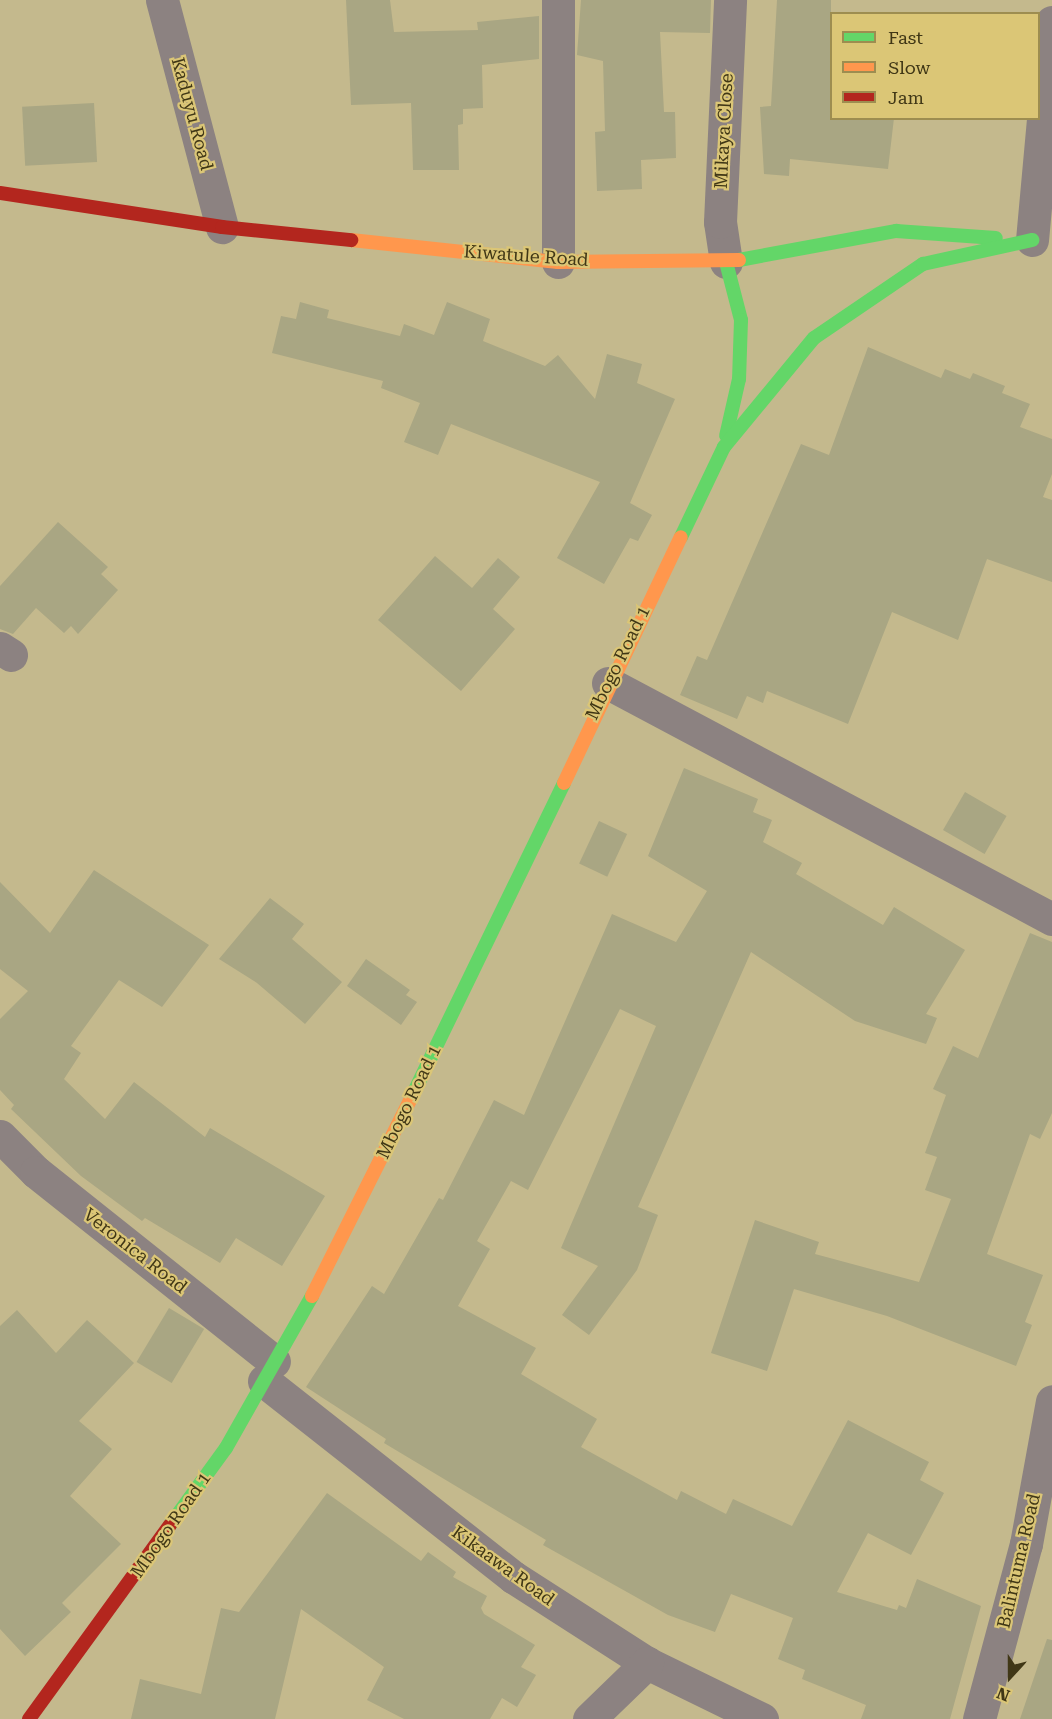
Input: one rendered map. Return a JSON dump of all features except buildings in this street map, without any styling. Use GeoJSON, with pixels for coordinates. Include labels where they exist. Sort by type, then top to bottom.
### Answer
{"type":"FeatureCollection","features":[{"type":"Feature","properties":{"kind":"main road","name":"Kiwatule Road"},"geometry":{"type":"LineString","coordinates":[[0,193],[222,227],[558,262],[726,262],[896,231],[1042,241]]}},
{"type":"Feature","properties":{"kind":"main road","name":"Mbogo Road 1"},"geometry":{"type":"LineString","coordinates":[[29,1719],[226,1448],[319,1283],[458,1006],[608,683],[724,447],[784,369],[824,331],[923,264],[1042,241]]}},
{"type":"Feature","properties":{"kind":"main road","name":"Mbogo Road 1"},"geometry":{"type":"LineString","coordinates":[[724,447],[739,379],[741,320],[726,262]]}},
{"type":"Feature","properties":{"kind":"street","name":"Kaduyu Road"},"geometry":{"type":"LineString","coordinates":[[162,0],[222,227]]}},
{"type":"Feature","properties":{"kind":"street"},"geometry":{"type":"LineString","coordinates":[[558,0],[558,262]]}},
{"type":"Feature","properties":{"kind":"street","name":"Mikaya Close"},"geometry":{"type":"LineString","coordinates":[[726,262],[720,222],[730,0]]}},
{"type":"Feature","properties":{"kind":"street"},"geometry":{"type":"LineString","coordinates":[[1042,241],[1052,22]]}},
{"type":"Feature","properties":{"kind":"street"},"geometry":{"type":"LineString","coordinates":[[608,683],[1052,919]]}},
{"type":"Feature","properties":{"kind":"street","name":"Veronica Road"},"geometry":{"type":"LineString","coordinates":[[0,1136],[36,1172],[269,1371]]}},
{"type":"Feature","properties":{"kind":"street","name":"Kikaawa Road"},"geometry":{"type":"LineString","coordinates":[[269,1371],[513,1577],[647,1663],[762,1719]]}},
{"type":"Feature","properties":{"kind":"street","name":"Balintuma Road"},"geometry":{"type":"LineString","coordinates":[[979,1719],[1026,1544],[1051,1411]]}},
{"type":"Feature","properties":{"kind":"street"},"geometry":{"type":"LineString","coordinates":[[589,1719],[647,1663]]}},
{"type":"Feature","properties":{"kind":"traffic: fast"},"geometry":{"type":"LineString","coordinates":[[739,260],[896,231],[996,238]]}},
{"type":"Feature","properties":{"kind":"traffic: fast"},"geometry":{"type":"LineString","coordinates":[[681,537],[724,447],[814,338],[923,264],[1032,240]]}},
{"type":"Feature","properties":{"kind":"traffic: fast"},"geometry":{"type":"LineString","coordinates":[[726,262],[741,320],[739,379],[726,436]]}},
{"type":"Feature","properties":{"kind":"traffic: fast"},"geometry":{"type":"LineString","coordinates":[[414,1092],[564,783]]}},
{"type":"Feature","properties":{"kind":"traffic: fast"},"geometry":{"type":"LineString","coordinates":[[170,1525],[226,1448],[312,1296]]}},
{"type":"Feature","properties":{"kind":"traffic: slow"},"geometry":{"type":"LineString","coordinates":[[351,240],[558,262],[739,260]]}},
{"type":"Feature","properties":{"kind":"traffic: slow"},"geometry":{"type":"LineString","coordinates":[[564,783],[681,537]]}},
{"type":"Feature","properties":{"kind":"traffic: slow"},"geometry":{"type":"LineString","coordinates":[[312,1296],[414,1092]]}},
{"type":"Feature","properties":{"kind":"traffic: jam"},"geometry":{"type":"LineString","coordinates":[[0,193],[222,227],[351,240]]}},
{"type":"Feature","properties":{"kind":"traffic: jam"},"geometry":{"type":"LineString","coordinates":[[29,1719],[170,1525]]}}]}
